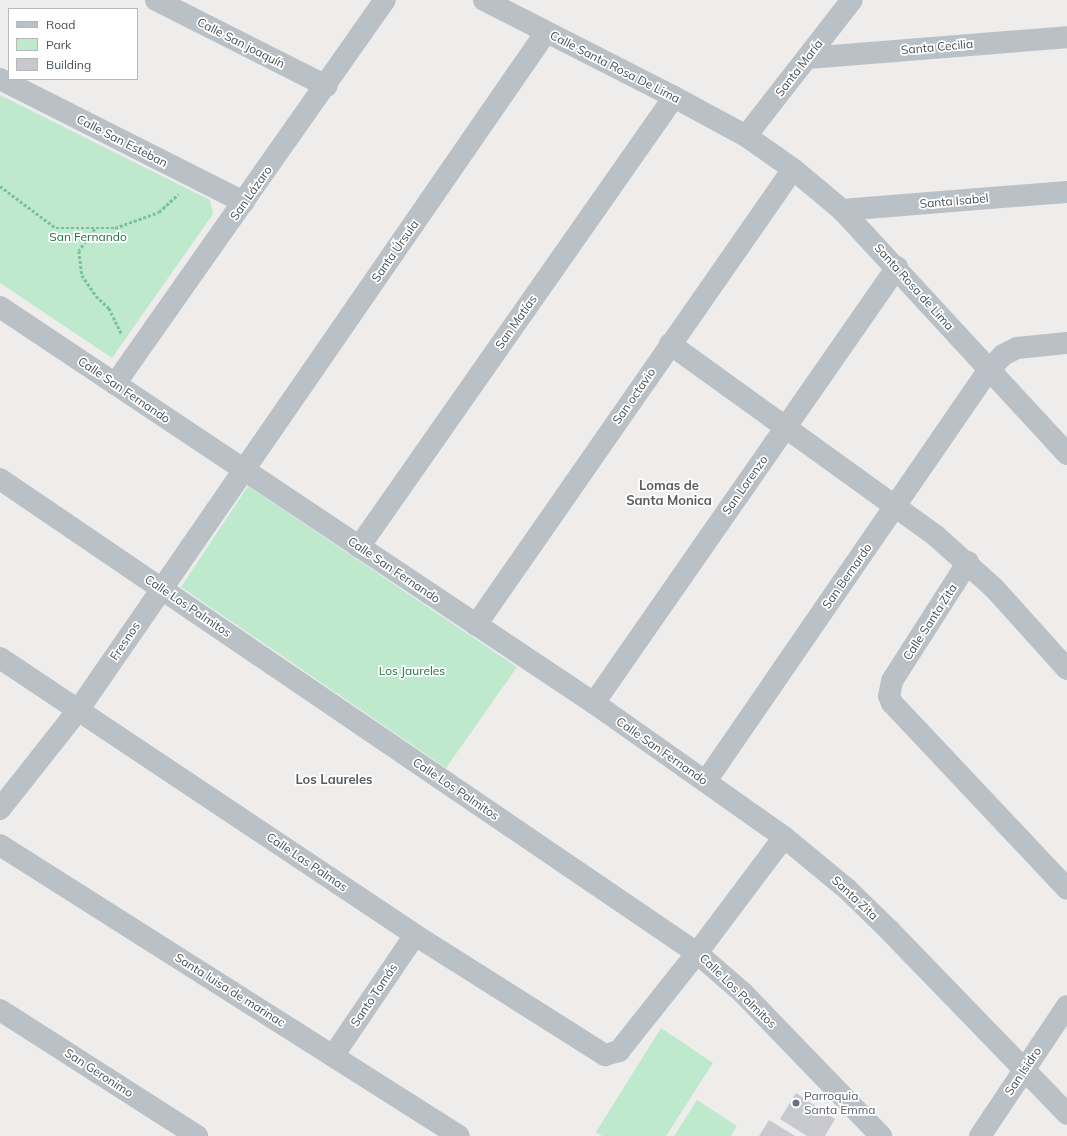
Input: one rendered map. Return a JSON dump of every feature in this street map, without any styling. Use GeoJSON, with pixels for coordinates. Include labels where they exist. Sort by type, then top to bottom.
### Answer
{"type":"FeatureCollection","features":[{"type":"Feature","properties":{"kind":"street","name":"Calle San joaquín"},"geometry":{"type":"LineString","coordinates":[[156,0],[326,86]]}},
{"type":"Feature","properties":{"kind":"street","name":"San Lázaro"},"geometry":{"type":"LineString","coordinates":[[115,384],[326,86],[385,0]]}},
{"type":"Feature","properties":{"kind":"street","name":"Calle Santa Rosa De Lima"},"geometry":{"type":"LineString","coordinates":[[484,0],[674,97],[746,136]]}},
{"type":"Feature","properties":{"kind":"street","name":"Santa María"},"geometry":{"type":"LineString","coordinates":[[746,136],[852,0]]}},
{"type":"Feature","properties":{"kind":"street","name":"Santa Úrsula"},"geometry":{"type":"LineString","coordinates":[[244,470],[546,32]]}},
{"type":"Feature","properties":{"kind":"street","name":"Santa Cecilia"},"geometry":{"type":"LineString","coordinates":[[808,58],[1067,37]]}},
{"type":"Feature","properties":{"kind":"street","name":"Calle San Esteban"},"geometry":{"type":"LineString","coordinates":[[0,79],[244,202]]}},
{"type":"Feature","properties":{"kind":"street","name":"San Matías"},"geometry":{"type":"LineString","coordinates":[[359,547],[674,97]]}},
{"type":"Feature","properties":{"kind":"street","name":"Santa Rosa de Lima"},"geometry":{"type":"LineString","coordinates":[[746,136],[793,169],[842,210],[897,267],[989,370],[1067,454]]}},
{"type":"Feature","properties":{"kind":"street","name":"San octavio"},"geometry":{"type":"LineString","coordinates":[[476,625],[793,169]]}},
{"type":"Feature","properties":{"kind":"street","name":"Santa Isabel"},"geometry":{"type":"LineString","coordinates":[[842,210],[1067,192]]}},
{"type":"Feature","properties":{"kind":"street","name":"San Lorenzo"},"geometry":{"type":"LineString","coordinates":[[594,703],[785,426],[897,267]]}},
{"type":"Feature","properties":{"kind":"street","name":"Calle San Fernando"},"geometry":{"type":"LineString","coordinates":[[0,307],[594,703],[784,837]]}},
{"type":"Feature","properties":{"kind":"street","name":"San Bernardo"},"geometry":{"type":"LineString","coordinates":[[706,781],[989,370],[1003,355],[1016,348],[1067,343]]}},
{"type":"Feature","properties":{"kind":"street"},"geometry":{"type":"LineString","coordinates":[[670,344],[896,506],[968,562],[1067,669]]}},
{"type":"Feature","properties":{"kind":"street","name":"Fresnos"},"geometry":{"type":"LineString","coordinates":[[0,809],[79,709],[161,588],[244,470]]}},
{"type":"Feature","properties":{"kind":"street","name":"Calle Los Palmitos"},"geometry":{"type":"LineString","coordinates":[[0,479],[697,953],[743,993],[881,1136]]}},
{"type":"Feature","properties":{"kind":"street","name":"Calle Santa Zita"},"geometry":{"type":"LineString","coordinates":[[968,562],[892,682],[889,696],[892,703],[1067,889]]}},
{"type":"Feature","properties":{"kind":"street","name":"Calle Las Palmas"},"geometry":{"type":"LineString","coordinates":[[0,658],[79,709],[415,935],[596,1051],[612,1055],[619,1052],[697,953]]}},
{"type":"Feature","properties":{"kind":"street"},"geometry":{"type":"LineString","coordinates":[[697,953],[784,837]]}},
{"type":"Feature","properties":{"kind":"street","name":"Santa Zita"},"geometry":{"type":"LineString","coordinates":[[784,837],[847,889],[1024,1068],[1067,1114]]}},
{"type":"Feature","properties":{"kind":"street","name":"Santa luisa de marinac"},"geometry":{"type":"LineString","coordinates":[[0,845],[333,1056],[443,1132]]}},
{"type":"Feature","properties":{"kind":"street","name":"Santo Tomás"},"geometry":{"type":"LineString","coordinates":[[333,1056],[415,935]]}},
{"type":"Feature","properties":{"kind":"street","name":"San Isidro"},"geometry":{"type":"LineString","coordinates":[[980,1136],[1024,1068],[1067,1006]]}},
{"type":"Feature","properties":{"kind":"street","name":"San Geronimo"},"geometry":{"type":"LineString","coordinates":[[0,1010],[197,1136]]}},
{"type":"Feature","properties":{"kind":"path"},"geometry":{"type":"LineString","coordinates":[[0,186],[56,228],[96,229],[115,228],[159,212],[194,177]]}},
{"type":"Feature","properties":{"kind":"path"},"geometry":{"type":"LineString","coordinates":[[96,229],[79,251],[82,275],[96,296],[109,308],[134,358]]}},
{"type":"Feature","properties":{"kind":"green space","name":"San Fernando"},"geometry":{"type":"Polygon","coordinates":[[[0,95],[210,200],[213,214],[112,358],[0,283],[0,95]]]}},
{"type":"Feature","properties":{"kind":"green space","name":"Los Jaureles"},"geometry":{"type":"Polygon","coordinates":[[[248,486],[517,667],[446,768],[181,587],[248,486]]]}},
{"type":"Feature","properties":{"kind":"green space"},"geometry":{"type":"Polygon","coordinates":[[[661,1028],[713,1063],[666,1136],[602,1136],[596,1132],[661,1028]]]}},
{"type":"Feature","properties":{"kind":"green space"},"geometry":{"type":"Polygon","coordinates":[[[697,1100],[737,1126],[731,1136],[674,1136],[697,1100]]]}},
{"type":"Feature","properties":{"kind":"building"},"geometry":{"type":"Polygon","coordinates":[[[796,1093],[835,1119],[825,1136],[807,1136],[780,1119],[796,1093]]]}},
{"type":"Feature","properties":{"kind":"building"},"geometry":{"type":"Polygon","coordinates":[[[769,1120],[795,1136],[759,1136],[769,1120]]]}},
{"type":"Feature","properties":{"kind":"place","name":"Parroquia Santa Emma"},"geometry":{"type":"Point","coordinates":[796,1103]}},
{"type":"Feature","properties":{"kind":"district","name":"Lomas de Santa Monica"},"geometry":{"type":"Point","coordinates":[669,494]}},
{"type":"Feature","properties":{"kind":"district","name":"Los Laureles"},"geometry":{"type":"Point","coordinates":[334,779]}}]}
